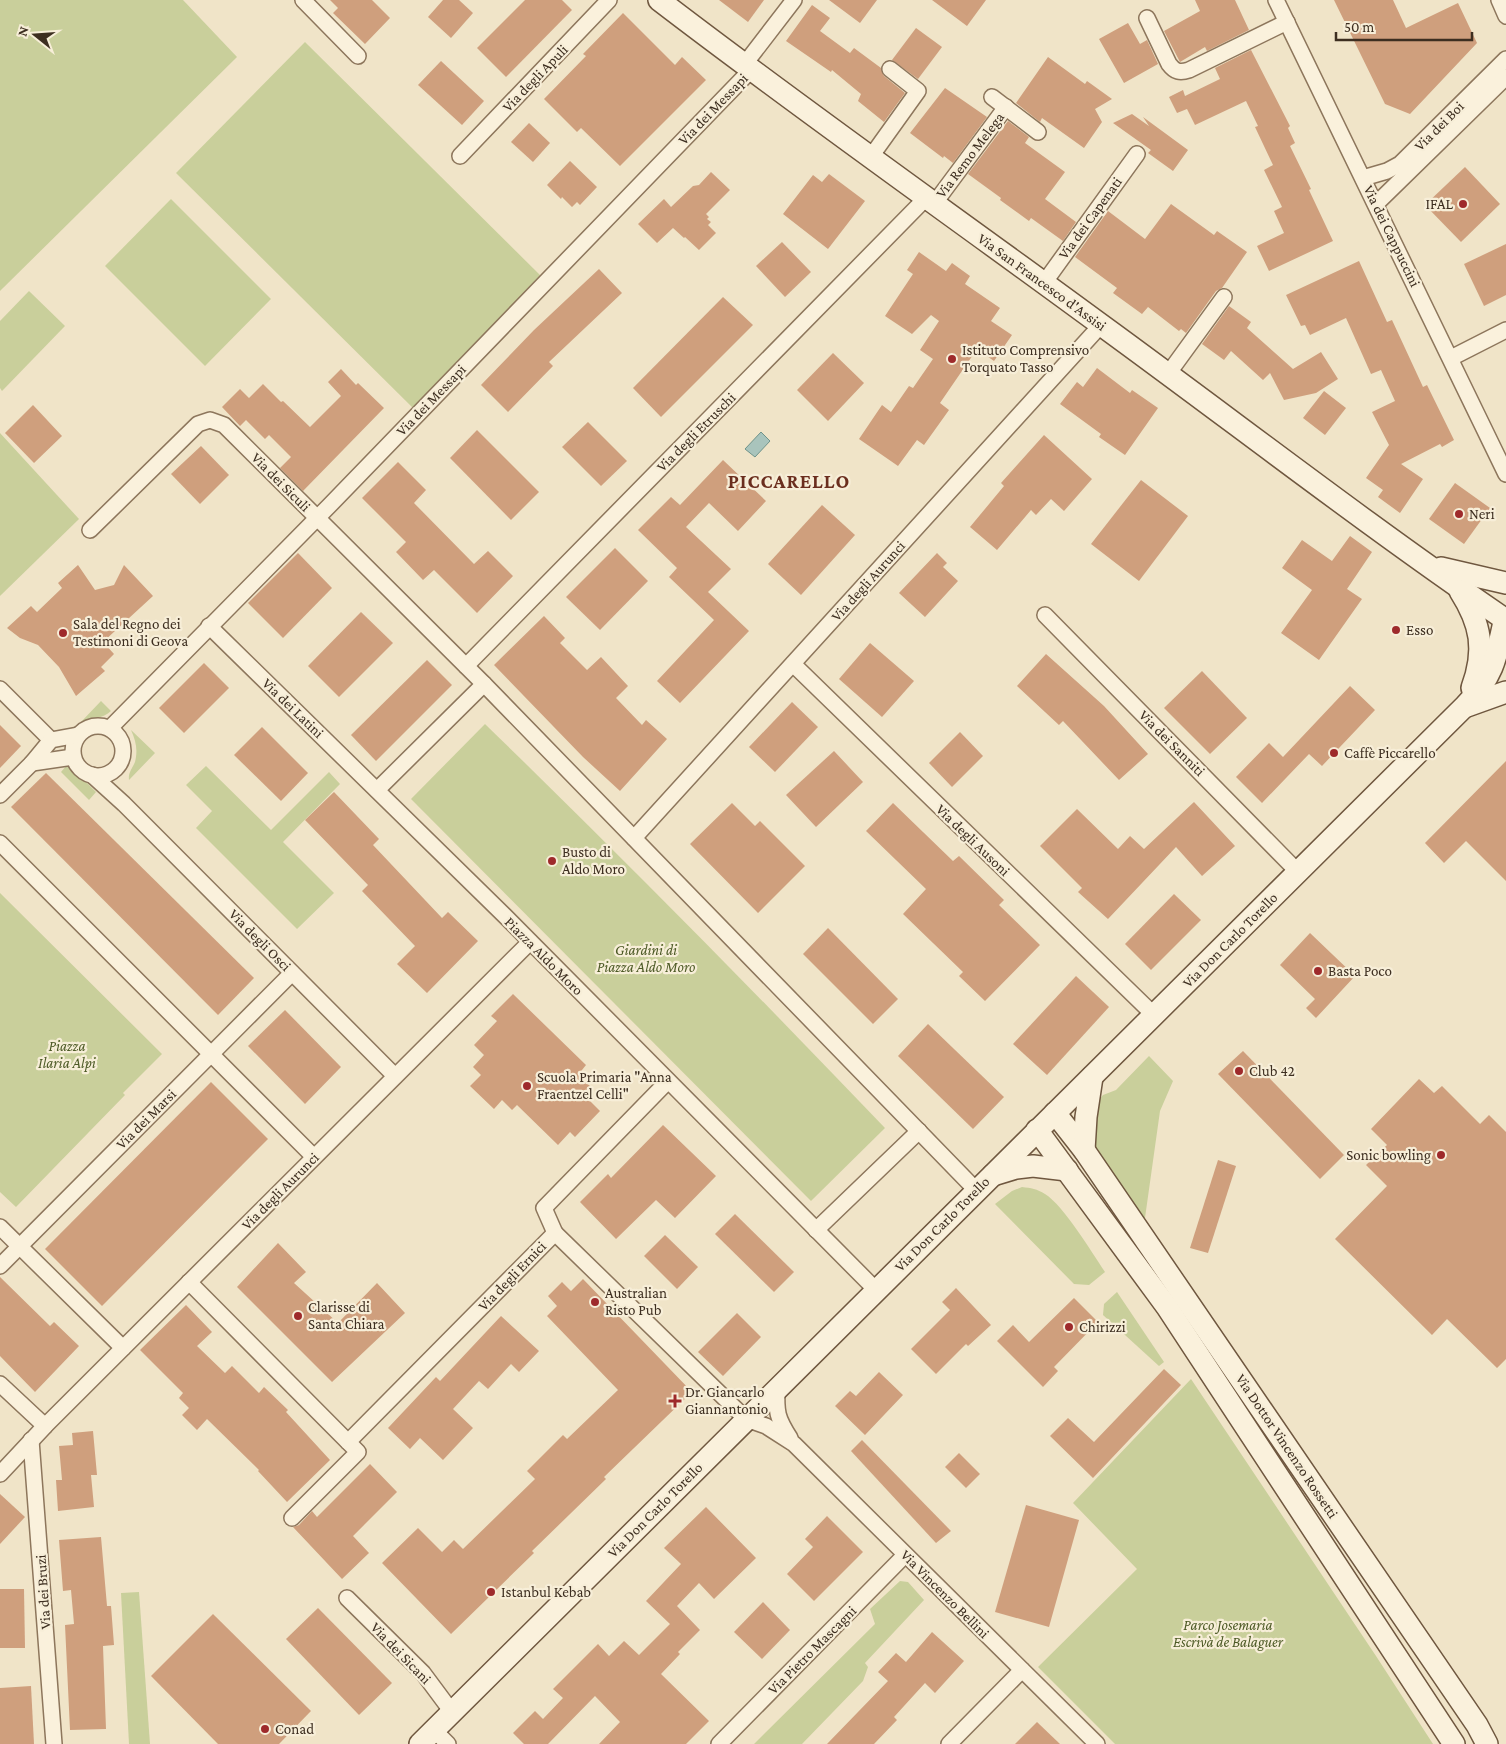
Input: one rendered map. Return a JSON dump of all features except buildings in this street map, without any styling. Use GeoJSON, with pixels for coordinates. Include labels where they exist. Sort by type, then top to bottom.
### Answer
{"type":"FeatureCollection","features":[{"type":"Feature","properties":{"kind":"street"},"geometry":{"type":"LineString","coordinates":[[303,0],[358,56]]}},
{"type":"Feature","properties":{"kind":"street","name":"Via degli Apuli"},"geometry":{"type":"LineString","coordinates":[[460,156],[609,0]]}},
{"type":"Feature","properties":{"kind":"street","name":"Via San Francesco d'Assisi"},"geometry":{"type":"LineString","coordinates":[[659,0],[870,158],[1101,324],[1426,564],[1505,617]]}},
{"type":"Feature","properties":{"kind":"street","name":"Via dei Messapi"},"geometry":{"type":"LineString","coordinates":[[110,728],[317,518],[748,67],[794,0]]}},
{"type":"Feature","properties":{"kind":"street","name":"Via dei Cappuccini"},"geometry":{"type":"LineString","coordinates":[[1276,0],[1506,474]]}},
{"type":"Feature","properties":{"kind":"street"},"geometry":{"type":"LineString","coordinates":[[1498,0],[1506,16]]}},
{"type":"Feature","properties":{"kind":"street"},"geometry":{"type":"LineString","coordinates":[[1147,18],[1169,64],[1178,72],[1189,70],[1287,22]]}},
{"type":"Feature","properties":{"kind":"street","name":"Via dei Boi"},"geometry":{"type":"LineString","coordinates":[[1363,178],[1388,171],[1400,164],[1506,59]]}},
{"type":"Feature","properties":{"kind":"street"},"geometry":{"type":"LineString","coordinates":[[870,158],[918,91],[890,69]]}},
{"type":"Feature","properties":{"kind":"street","name":"Via dei Boi"},"geometry":{"type":"LineString","coordinates":[[1376,204],[1506,77]]}},
{"type":"Feature","properties":{"kind":"street","name":"Via Remo Melega"},"geometry":{"type":"LineString","coordinates":[[992,97],[1038,132]]}},
{"type":"Feature","properties":{"kind":"street","name":"Via Remo Melega"},"geometry":{"type":"LineString","coordinates":[[930,201],[1006,107]]}},
{"type":"Feature","properties":{"kind":"street","name":"Via dei Capenati"},"geometry":{"type":"LineString","coordinates":[[1044,283],[1137,154]]}},
{"type":"Feature","properties":{"kind":"street","name":"Via degli Etruschi"},"geometry":{"type":"LineString","coordinates":[[466,666],[930,201]]}},
{"type":"Feature","properties":{"kind":"street"},"geometry":{"type":"LineString","coordinates":[[1168,374],[1224,296]]}},
{"type":"Feature","properties":{"kind":"street","name":"Via degli Aurunci"},"geometry":{"type":"LineString","coordinates":[[634,838],[1101,324]]}},
{"type":"Feature","properties":{"kind":"street"},"geometry":{"type":"LineString","coordinates":[[1451,358],[1506,330]]}},
{"type":"Feature","properties":{"kind":"street","name":"Via dei Siculi"},"geometry":{"type":"LineString","coordinates":[[90,530],[198,424],[210,420],[224,424],[466,666]]}},
{"type":"Feature","properties":{"kind":"street","name":"Via San Francesco d'Assisi"},"geometry":{"type":"LineString","coordinates":[[1426,564],[1506,583]]}},
{"type":"Feature","properties":{"kind":"street","name":"Via San Francesco d'Assisi"},"geometry":{"type":"LineString","coordinates":[[1455,583],[1474,615],[1479,636],[1477,674],[1465,706]]}},
{"type":"Feature","properties":{"kind":"street","name":"Via dei Sanniti"},"geometry":{"type":"LineString","coordinates":[[1045,615],[1298,872]]}},
{"type":"Feature","properties":{"kind":"street","name":"Via Don Carlo Torello"},"geometry":{"type":"LineString","coordinates":[[434,1739],[452,1712],[1479,692],[1490,673],[1498,649],[1505,617]]}},
{"type":"Feature","properties":{"kind":"street","name":"Via dei Latini"},"geometry":{"type":"LineString","coordinates":[[209,626],[377,790]]}},
{"type":"Feature","properties":{"kind":"street","name":"Via degli Ausoni"},"geometry":{"type":"LineString","coordinates":[[793,664],[1154,1015]]}},
{"type":"Feature","properties":{"kind":"street"},"geometry":{"type":"LineString","coordinates":[[466,666],[919,1131],[983,1183],[1016,1168],[1033,1166],[1067,1170]]}},
{"type":"Feature","properties":{"kind":"street","name":"Via Don Carlo Torello"},"geometry":{"type":"LineString","coordinates":[[1465,706],[1506,676]]}},
{"type":"Feature","properties":{"kind":"street"},"geometry":{"type":"LineString","coordinates":[[377,790],[484,684]]}},
{"type":"Feature","properties":{"kind":"street"},"geometry":{"type":"LineString","coordinates":[[0,689],[51,740]]}},
{"type":"Feature","properties":{"kind":"street"},"geometry":{"type":"LineString","coordinates":[[1465,706],[1506,692]]}},
{"type":"Feature","properties":{"kind":"street"},"geometry":{"type":"LineString","coordinates":[[103,726],[110,728],[117,734],[123,748],[119,764],[114,770],[99,776],[80,769],[73,758],[74,742],[78,735],[89,727],[103,726]]}},
{"type":"Feature","properties":{"kind":"street"},"geometry":{"type":"LineString","coordinates":[[0,795],[32,763],[51,740],[78,735]]}},
{"type":"Feature","properties":{"kind":"street"},"geometry":{"type":"LineString","coordinates":[[32,763],[73,758]]}},
{"type":"Feature","properties":{"kind":"street","name":"Via degli Osci"},"geometry":{"type":"LineString","coordinates":[[114,770],[124,804]]}},
{"type":"Feature","properties":{"kind":"street","name":"Via degli Osci"},"geometry":{"type":"LineString","coordinates":[[92,775],[124,804],[395,1076]]}},
{"type":"Feature","properties":{"kind":"street","name":"Piazza Aldo Moro"},"geometry":{"type":"LineString","coordinates":[[377,790],[876,1290]]}},
{"type":"Feature","properties":{"kind":"street"},"geometry":{"type":"LineString","coordinates":[[0,843],[314,1157]]}},
{"type":"Feature","properties":{"kind":"street","name":"Via degli Aurunci"},"geometry":{"type":"LineString","coordinates":[[0,1474],[31,1440],[530,942]]}},
{"type":"Feature","properties":{"kind":"street","name":"Via dei Marsi"},"geometry":{"type":"LineString","coordinates":[[0,1266],[292,972]]}},
{"type":"Feature","properties":{"kind":"street"},"geometry":{"type":"LineString","coordinates":[[1084,1150],[1086,1117],[1092,1077]]}},
{"type":"Feature","properties":{"kind":"street","name":"Via degli Ernici"},"geometry":{"type":"LineString","coordinates":[[348,1442],[554,1232],[544,1208],[668,1081]]}},
{"type":"Feature","properties":{"kind":"street","name":"Via Dottor Vincenzo Rossetti"},"geometry":{"type":"LineString","coordinates":[[1055,1113],[1084,1150],[1477,1725],[1487,1744]]}},
{"type":"Feature","properties":{"kind":"street","name":"Via Dottor Vincenzo Rossetti"},"geometry":{"type":"LineString","coordinates":[[1037,1130],[1168,1306],[1454,1744]]}},
{"type":"Feature","properties":{"kind":"street"},"geometry":{"type":"LineString","coordinates":[[816,1230],[919,1131]]}},
{"type":"Feature","properties":{"kind":"street"},"geometry":{"type":"LineString","coordinates":[[0,1227],[123,1348]]}},
{"type":"Feature","properties":{"kind":"street"},"geometry":{"type":"LineString","coordinates":[[554,1232],[746,1419]]}},
{"type":"Feature","properties":{"kind":"street"},"geometry":{"type":"LineString","coordinates":[[189,1282],[358,1452],[292,1518]]}},
{"type":"Feature","properties":{"kind":"street"},"geometry":{"type":"LineString","coordinates":[[0,1384],[45,1426]]}},
{"type":"Feature","properties":{"kind":"street","name":"Via Vincenzo Bellini"},"geometry":{"type":"LineString","coordinates":[[777,1388],[776,1410],[780,1422],[794,1444]]}},
{"type":"Feature","properties":{"kind":"street","name":"Via Vincenzo Bellini"},"geometry":{"type":"LineString","coordinates":[[746,1419],[766,1426],[794,1444],[1097,1744]]}},
{"type":"Feature","properties":{"kind":"street","name":"Via dei Bruzi"},"geometry":{"type":"LineString","coordinates":[[31,1440],[54,1744]]}},
{"type":"Feature","properties":{"kind":"street","name":"Via Pietro Mascagni"},"geometry":{"type":"LineString","coordinates":[[719,1744],[905,1555]]}},
{"type":"Feature","properties":{"kind":"street","name":"Via dei Sicani"},"geometry":{"type":"LineString","coordinates":[[347,1598],[423,1673],[452,1712]]}},
{"type":"Feature","properties":{"kind":"street"},"geometry":{"type":"LineString","coordinates":[[949,1744],[1022,1670]]}},
{"type":"Feature","properties":{"kind":"green space"},"geometry":{"type":"Polygon","coordinates":[[[0,0],[183,0],[237,57],[0,291],[0,0]]]}},
{"type":"Feature","properties":{"kind":"green space"},"geometry":{"type":"Polygon","coordinates":[[[305,42],[545,280],[416,411],[176,173],[305,42]]]}},
{"type":"Feature","properties":{"kind":"green space"},"geometry":{"type":"Polygon","coordinates":[[[171,199],[271,299],[205,366],[105,266],[171,199]]]}},
{"type":"Feature","properties":{"kind":"green space"},"geometry":{"type":"Polygon","coordinates":[[[29,291],[65,326],[2,391],[0,388],[0,321],[29,291]]]}},
{"type":"Feature","properties":{"kind":"green space"},"geometry":{"type":"Polygon","coordinates":[[[0,433],[79,519],[0,596],[0,433]]]}},
{"type":"Feature","properties":{"kind":"green space"},"geometry":{"type":"Polygon","coordinates":[[[101,701],[111,711],[104,716],[80,723],[101,701]]]}},
{"type":"Feature","properties":{"kind":"green space","name":"Giardini di Piazza Aldo Moro"},"geometry":{"type":"Polygon","coordinates":[[[485,724],[687,924],[885,1128],[811,1201],[411,799],[485,724]]]}},
{"type":"Feature","properties":{"kind":"green space"},"geometry":{"type":"Polygon","coordinates":[[[131,730],[155,753],[129,780],[136,753],[131,730]]]}},
{"type":"Feature","properties":{"kind":"green space"},"geometry":{"type":"Polygon","coordinates":[[[67,765],[73,766],[73,769],[96,792],[89,800],[61,772],[67,765]]]}},
{"type":"Feature","properties":{"kind":"green space"},"geometry":{"type":"Polygon","coordinates":[[[206,766],[271,830],[329,772],[340,784],[283,842],[334,893],[297,929],[196,828],[212,811],[186,785],[206,766]]]}},
{"type":"Feature","properties":{"kind":"green space","name":"Piazza Ilaria Alpi"},"geometry":{"type":"Polygon","coordinates":[[[0,893],[162,1054],[123,1093],[125,1095],[16,1207],[0,1192],[0,893]]]}},
{"type":"Feature","properties":{"kind":"green space"},"geometry":{"type":"Polygon","coordinates":[[[1149,1056],[1173,1081],[1160,1111],[1144,1225],[1086,1135],[1093,1107],[1103,1095],[1116,1090],[1149,1056]]]}},
{"type":"Feature","properties":{"kind":"green space"},"geometry":{"type":"Polygon","coordinates":[[[1022,1187],[1031,1188],[1045,1194],[1060,1208],[1105,1272],[1089,1285],[1074,1284],[995,1204],[1012,1191],[1022,1187]]]}},
{"type":"Feature","properties":{"kind":"green space"},"geometry":{"type":"Polygon","coordinates":[[[1117,1292],[1164,1362],[1159,1366],[1103,1315],[1104,1304],[1117,1292]]]}},
{"type":"Feature","properties":{"kind":"green space","name":"Parco Josemaria Escrivà de Balaguer"},"geometry":{"type":"Polygon","coordinates":[[[1191,1379],[1433,1744],[1115,1744],[1038,1667],[1137,1569],[1073,1503],[1191,1379]]]}},
{"type":"Feature","properties":{"kind":"green space"},"geometry":{"type":"Polygon","coordinates":[[[900,1581],[908,1582],[924,1600],[865,1663],[868,1667],[863,1681],[802,1744],[754,1744],[875,1624],[870,1609],[900,1581]]]}},
{"type":"Feature","properties":{"kind":"green space"},"geometry":{"type":"Polygon","coordinates":[[[139,1592],[150,1744],[129,1744],[121,1593],[139,1592]]]}},
{"type":"Feature","properties":{"kind":"water"},"geometry":{"type":"Polygon","coordinates":[[[761,432],[770,441],[755,457],[745,449],[761,432]]]}},
{"type":"Feature","properties":{"kind":"place","name":"IFAL"},"geometry":{"type":"Point","coordinates":[1463,204]}},
{"type":"Feature","properties":{"kind":"place","name":"Istituto Comprensivo Torquato Tasso"},"geometry":{"type":"Point","coordinates":[952,359]}},
{"type":"Feature","properties":{"kind":"place","name":"Neri"},"geometry":{"type":"Point","coordinates":[1459,514]}},
{"type":"Feature","properties":{"kind":"place","name":"Esso"},"geometry":{"type":"Point","coordinates":[1396,630]}},
{"type":"Feature","properties":{"kind":"place","name":"Sala del Regno dei Testimoni di Geova"},"geometry":{"type":"Point","coordinates":[63,633]}},
{"type":"Feature","properties":{"kind":"place","name":"Caffè Piccarello"},"geometry":{"type":"Point","coordinates":[1334,753]}},
{"type":"Feature","properties":{"kind":"place","name":"Busto di Aldo Moro"},"geometry":{"type":"Point","coordinates":[552,861]}},
{"type":"Feature","properties":{"kind":"place","name":"Basta Poco"},"geometry":{"type":"Point","coordinates":[1318,971]}},
{"type":"Feature","properties":{"kind":"place","name":"Club 42"},"geometry":{"type":"Point","coordinates":[1239,1071]}},
{"type":"Feature","properties":{"kind":"place","name":"Scuola Primaria \"Anna Fraentzel Celli\""},"geometry":{"type":"Point","coordinates":[527,1086]}},
{"type":"Feature","properties":{"kind":"place","name":"Sonic bowling"},"geometry":{"type":"Point","coordinates":[1441,1155]}},
{"type":"Feature","properties":{"kind":"place","name":"Australian Risto Pub"},"geometry":{"type":"Point","coordinates":[595,1302]}},
{"type":"Feature","properties":{"kind":"place","name":"Clarisse di Santa Chiara"},"geometry":{"type":"Point","coordinates":[298,1316]}},
{"type":"Feature","properties":{"kind":"place","name":"Chirizzi"},"geometry":{"type":"Point","coordinates":[1069,1327]}},
{"type":"Feature","properties":{"kind":"place","name":"Dr. Giancarlo Giannantonio"},"geometry":{"type":"Point","coordinates":[675,1401]}},
{"type":"Feature","properties":{"kind":"place","name":"Istanbul Kebab"},"geometry":{"type":"Point","coordinates":[491,1592]}},
{"type":"Feature","properties":{"kind":"place","name":"Conad"},"geometry":{"type":"Point","coordinates":[265,1729]}},
{"type":"Feature","properties":{"kind":"district","name":"PICCARELLO"},"geometry":{"type":"Point","coordinates":[789,481]}}]}
